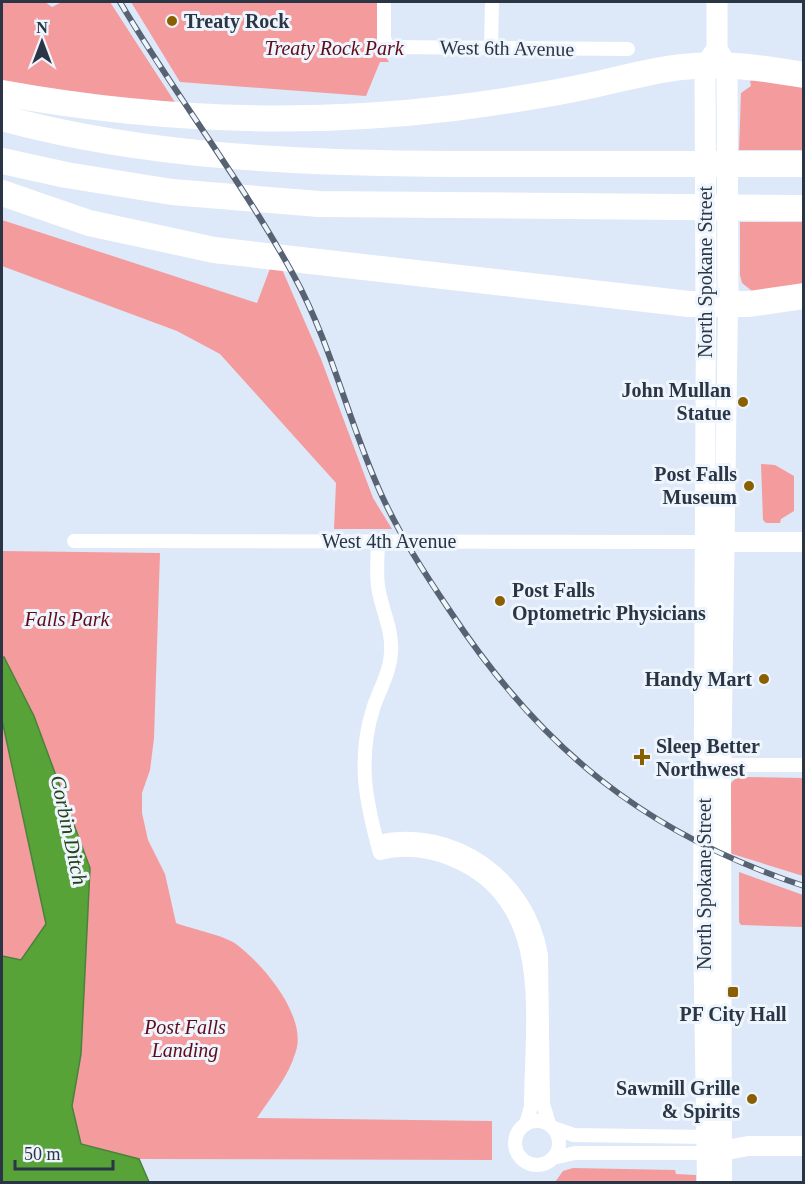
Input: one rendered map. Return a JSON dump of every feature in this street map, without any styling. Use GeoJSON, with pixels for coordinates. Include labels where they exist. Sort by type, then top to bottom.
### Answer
{"type":"FeatureCollection","features":[{"type":"Feature","properties":{"kind":"highway"},"geometry":{"type":"LineString","coordinates":[[2,93],[74,106],[121,110],[265,118],[352,117],[456,108],[584,87],[716,60],[804,75]]}},
{"type":"Feature","properties":{"kind":"highway"},"geometry":{"type":"LineString","coordinates":[[2,118],[73,134],[142,145],[291,160],[804,164]]}},
{"type":"Feature","properties":{"kind":"highway"},"geometry":{"type":"LineString","coordinates":[[2,161],[66,175],[172,192],[319,204],[804,208]]}},
{"type":"Feature","properties":{"kind":"highway"},"geometry":{"type":"LineString","coordinates":[[2,193],[89,223],[214,250],[717,305],[804,296]]}},
{"type":"Feature","properties":{"kind":"main road","name":"North Spokane Street"},"geometry":{"type":"LineString","coordinates":[[713,765],[726,542],[717,305],[717,2]]}},
{"type":"Feature","properties":{"kind":"main road","name":"North Spokane Street"},"geometry":{"type":"LineString","coordinates":[[707,1182],[714,1145],[713,765],[704,542],[717,305]]}},
{"type":"Feature","properties":{"kind":"main road"},"geometry":{"type":"LineString","coordinates":[[704,542],[804,542]]}},
{"type":"Feature","properties":{"kind":"main road","name":"North Spokane Street"},"geometry":{"type":"LineString","coordinates":[[714,1145],[722,1182]]}},
{"type":"Feature","properties":{"kind":"main road"},"geometry":{"type":"LineString","coordinates":[[714,1145],[804,1146]]}},
{"type":"Feature","properties":{"kind":"street","name":"West 6th Avenue"},"geometry":{"type":"LineString","coordinates":[[384,2],[384,38],[387,47],[628,49]]}},
{"type":"Feature","properties":{"kind":"street"},"geometry":{"type":"LineString","coordinates":[[491,48],[492,2]]}},
{"type":"Feature","properties":{"kind":"street"},"geometry":{"type":"LineString","coordinates":[[378,540],[378,585],[392,645],[389,670],[374,708],[364,758],[366,802],[378,848]]}},
{"type":"Feature","properties":{"kind":"street","name":"West 4th Avenue"},"geometry":{"type":"LineString","coordinates":[[74,541],[704,542]]}},
{"type":"Feature","properties":{"kind":"street"},"geometry":{"type":"LineString","coordinates":[[713,765],[804,765]]}},
{"type":"Feature","properties":{"kind":"street"},"geometry":{"type":"LineString","coordinates":[[378,848],[416,838],[444,843],[461,850],[497,873],[522,903],[533,924],[541,955],[543,1104],[559,1145],[553,1158]]}},
{"type":"Feature","properties":{"kind":"street"},"geometry":{"type":"LineString","coordinates":[[378,848],[421,851],[459,862],[495,888],[519,920],[526,940],[531,968],[531,1107],[526,1124],[515,1138],[519,1156],[534,1164],[545,1163],[553,1158],[575,1153],[714,1145]]}},
{"type":"Feature","properties":{"kind":"street"},"geometry":{"type":"LineString","coordinates":[[526,1124],[537,1120],[569,1135],[714,1145]]}},
{"type":"Feature","properties":{"kind":"green space"},"geometry":{"type":"Polygon","coordinates":[[[2,2],[45,2],[52,7],[62,2],[110,2],[178,107],[2,84],[2,2]]]}},
{"type":"Feature","properties":{"kind":"green space","name":"Treaty Rock Park"},"geometry":{"type":"Polygon","coordinates":[[[131,2],[379,2],[380,41],[389,62],[380,62],[366,96],[180,82],[131,2]]]}},
{"type":"Feature","properties":{"kind":"green space"},"geometry":{"type":"Polygon","coordinates":[[[758,79],[803,86],[803,150],[739,150],[741,93],[751,86],[750,81],[758,79]]]}},
{"type":"Feature","properties":{"kind":"green space"},"geometry":{"type":"Polygon","coordinates":[[[2,220],[257,303],[271,266],[281,267],[321,359],[373,498],[392,529],[334,529],[336,483],[220,354],[177,331],[2,266],[2,220]]]}},
{"type":"Feature","properties":{"kind":"green space"},"geometry":{"type":"Polygon","coordinates":[[[740,222],[803,222],[803,290],[750,296],[752,291],[742,283],[740,275],[740,222]]]}},
{"type":"Feature","properties":{"kind":"green space"},"geometry":{"type":"Polygon","coordinates":[[[761,464],[775,465],[794,476],[794,511],[781,519],[780,523],[766,523],[763,520],[761,464]]]}},
{"type":"Feature","properties":{"kind":"green space","name":"Post Falls Landing"},"geometry":{"type":"Polygon","coordinates":[[[2,551],[160,553],[154,738],[150,770],[142,793],[142,813],[148,840],[165,874],[176,923],[223,938],[236,944],[247,953],[270,977],[289,1007],[295,1022],[298,1037],[293,1061],[257,1118],[492,1121],[492,1160],[139,1159],[81,1144],[72,1106],[81,1054],[90,868],[34,716],[2,658],[2,551]]]}},
{"type":"Feature","properties":{"kind":"green space"},"geometry":{"type":"Polygon","coordinates":[[[2,720],[46,924],[21,960],[2,956],[2,720]]]}},
{"type":"Feature","properties":{"kind":"green space"},"geometry":{"type":"Polygon","coordinates":[[[736,778],[803,778],[803,876],[726,852],[730,784],[736,778]]]}},
{"type":"Feature","properties":{"kind":"green space"},"geometry":{"type":"Polygon","coordinates":[[[739,872],[803,895],[803,927],[741,925],[739,922],[739,872]]]}},
{"type":"Feature","properties":{"kind":"green space"},"geometry":{"type":"Polygon","coordinates":[[[573,1168],[675,1170],[676,1174],[696,1175],[696,1182],[555,1182],[563,1171],[573,1168]]]}},
{"type":"Feature","properties":{"kind":"water","name":"Corbin Ditch"},"geometry":{"type":"Polygon","coordinates":[[[4,657],[34,716],[90,868],[81,1054],[72,1106],[81,1144],[139,1159],[149,1182],[2,1182],[2,956],[21,960],[46,924],[2,720],[2,658],[4,657]]]}},
{"type":"Feature","properties":{"kind":"railway"},"geometry":{"type":"LineString","coordinates":[[120,2],[253,206],[294,276],[330,357],[370,469],[389,511],[405,541],[450,611],[485,660],[521,705],[560,745],[602,781],[647,813],[695,840],[747,865],[804,886]]}},
{"type":"Feature","properties":{"kind":"place","name":"Treaty Rock"},"geometry":{"type":"Point","coordinates":[172,21]}},
{"type":"Feature","properties":{"kind":"place","name":"John Mullan Statue"},"geometry":{"type":"Point","coordinates":[743,402]}},
{"type":"Feature","properties":{"kind":"place","name":"Post Falls Museum"},"geometry":{"type":"Point","coordinates":[749,486]}},
{"type":"Feature","properties":{"kind":"place","name":"Post Falls Optometric Physicians"},"geometry":{"type":"Point","coordinates":[500,601]}},
{"type":"Feature","properties":{"kind":"place","name":"Handy Mart"},"geometry":{"type":"Point","coordinates":[764,679]}},
{"type":"Feature","properties":{"kind":"place","name":"Sleep Better Northwest"},"geometry":{"type":"Point","coordinates":[642,757]}},
{"type":"Feature","properties":{"kind":"place","name":"PF City Hall"},"geometry":{"type":"Point","coordinates":[733,992]}},
{"type":"Feature","properties":{"kind":"place","name":"Sawmill Grille & Spirits"},"geometry":{"type":"Point","coordinates":[752,1099]}},
{"type":"Feature","properties":{"kind":"park label","name":"Falls Park"},"geometry":{"type":"Point","coordinates":[67,619]}}]}
